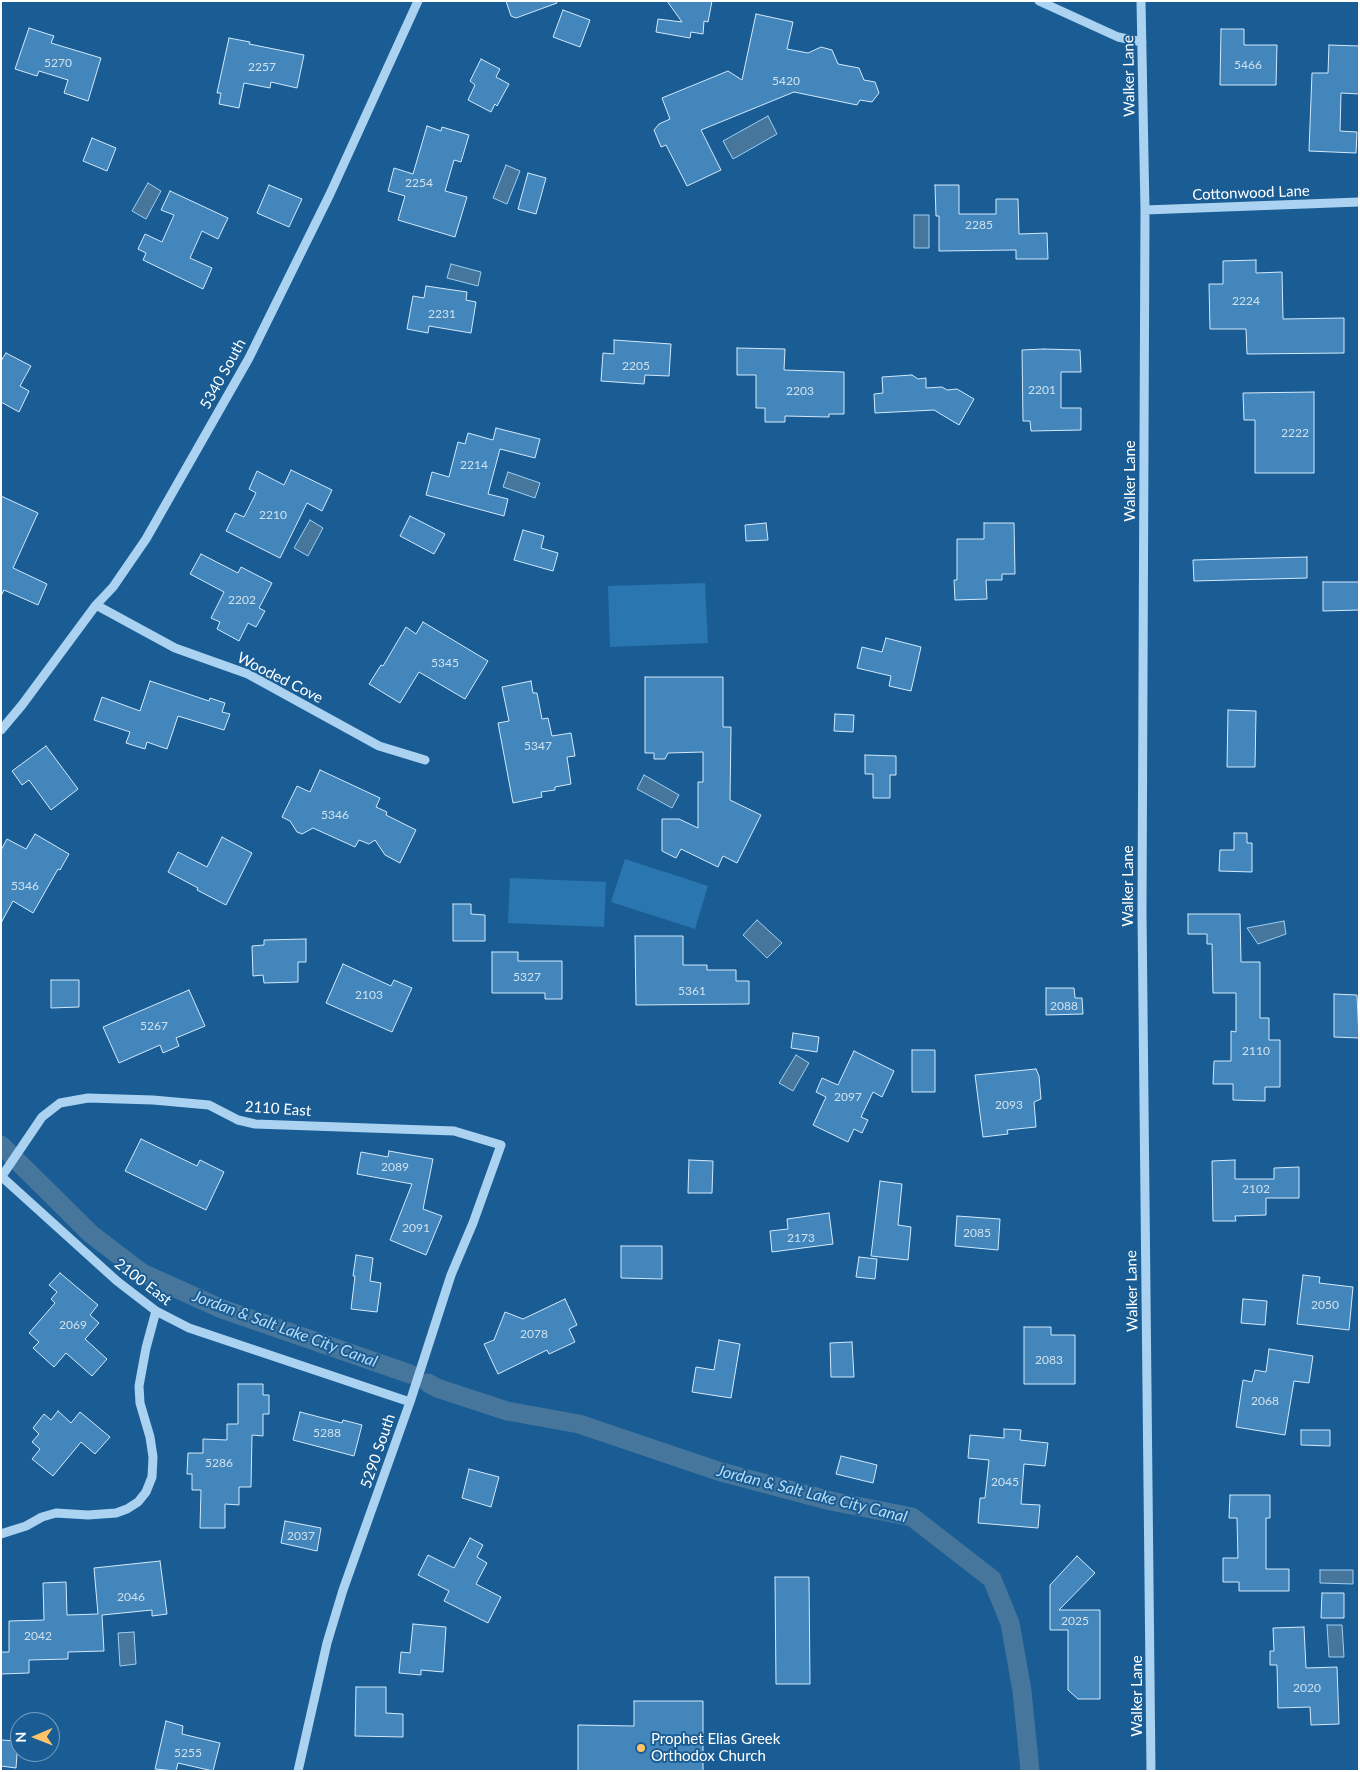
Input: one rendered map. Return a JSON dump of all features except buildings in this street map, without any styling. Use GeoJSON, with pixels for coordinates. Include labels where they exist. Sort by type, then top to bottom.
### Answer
{"type":"FeatureCollection","features":[{"type":"Feature","properties":{"kind":"street","name":"5340 South"},"geometry":{"type":"LineString","coordinates":[[1,730],[22,705],[96,605],[113,587],[146,538],[249,358],[330,194],[418,1]]}},
{"type":"Feature","properties":{"kind":"street"},"geometry":{"type":"LineString","coordinates":[[1039,1],[1118,37],[1142,42]]}},
{"type":"Feature","properties":{"kind":"street","name":"Walker Lane"},"geometry":{"type":"LineString","coordinates":[[1141,1],[1145,210],[1142,912],[1151,1771]]}},
{"type":"Feature","properties":{"kind":"street","name":"Cottonwood Lane"},"geometry":{"type":"LineString","coordinates":[[1145,210],[1359,202]]}},
{"type":"Feature","properties":{"kind":"street","name":"Wooded Cove"},"geometry":{"type":"LineString","coordinates":[[96,605],[175,648],[248,674],[379,746],[425,760]]}},
{"type":"Feature","properties":{"kind":"street","name":"2110 East"},"geometry":{"type":"LineString","coordinates":[[1,1176],[42,1117],[60,1103],[88,1098],[153,1100],[209,1105],[238,1120],[255,1124],[454,1132],[501,1146]]}},
{"type":"Feature","properties":{"kind":"street","name":"5290 South"},"geometry":{"type":"LineString","coordinates":[[298,1771],[314,1696],[343,1590],[410,1402],[451,1275],[473,1223],[501,1146]]}},
{"type":"Feature","properties":{"kind":"street","name":"2100 East"},"geometry":{"type":"LineString","coordinates":[[1,1176],[117,1281],[156,1312],[189,1328],[410,1402]]}},
{"type":"Feature","properties":{"kind":"street"},"geometry":{"type":"LineString","coordinates":[[1,1534],[56,1513],[88,1515],[116,1513],[138,1502],[146,1492],[152,1477],[153,1457],[150,1437],[140,1402],[139,1386],[146,1348],[156,1312]]}},
{"type":"Feature","properties":{"kind":"shaded area"},"geometry":{"type":"Polygon","coordinates":[[[768,116],[777,134],[733,159],[723,141],[768,116]]]}},
{"type":"Feature","properties":{"kind":"shaded area"},"geometry":{"type":"Polygon","coordinates":[[[506,165],[520,171],[507,204],[493,198],[506,165]]]}},
{"type":"Feature","properties":{"kind":"shaded area"},"geometry":{"type":"Polygon","coordinates":[[[148,183],[161,191],[146,219],[132,211],[148,183]]]}},
{"type":"Feature","properties":{"kind":"shaded area"},"geometry":{"type":"Polygon","coordinates":[[[914,215],[929,215],[929,248],[914,248],[914,215]]]}},
{"type":"Feature","properties":{"kind":"shaded area"},"geometry":{"type":"Polygon","coordinates":[[[451,264],[481,272],[478,286],[447,278],[451,264]]]}},
{"type":"Feature","properties":{"kind":"shaded area"},"geometry":{"type":"Polygon","coordinates":[[[508,472],[540,483],[535,498],[503,487],[508,472]]]}},
{"type":"Feature","properties":{"kind":"shaded area"},"geometry":{"type":"Polygon","coordinates":[[[310,520],[323,528],[308,556],[294,548],[310,520]]]}},
{"type":"Feature","properties":{"kind":"shaded area"},"geometry":{"type":"Polygon","coordinates":[[[705,583],[708,643],[610,647],[608,586],[705,583]]]}},
{"type":"Feature","properties":{"kind":"shaded area"},"geometry":{"type":"Polygon","coordinates":[[[644,775],[679,795],[672,808],[637,789],[644,775]]]}},
{"type":"Feature","properties":{"kind":"shaded area"},"geometry":{"type":"Polygon","coordinates":[[[625,859],[708,886],[695,929],[611,902],[625,859]]]}},
{"type":"Feature","properties":{"kind":"shaded area"},"geometry":{"type":"Polygon","coordinates":[[[510,878],[606,882],[604,927],[508,923],[510,878]]]}},
{"type":"Feature","properties":{"kind":"shaded area"},"geometry":{"type":"Polygon","coordinates":[[[757,920],[782,943],[767,958],[743,935],[757,920]]]}},
{"type":"Feature","properties":{"kind":"shaded area"},"geometry":{"type":"Polygon","coordinates":[[[1284,921],[1286,934],[1258,944],[1247,928],[1284,921]]]}},
{"type":"Feature","properties":{"kind":"shaded area"},"geometry":{"type":"Polygon","coordinates":[[[796,1055],[809,1063],[793,1091],[779,1083],[796,1055]]]}},
{"type":"Feature","properties":{"kind":"shaded area"},"geometry":{"type":"Polygon","coordinates":[[[1320,1570],[1353,1570],[1353,1584],[1320,1583],[1320,1570]]]}},
{"type":"Feature","properties":{"kind":"shaded area"},"geometry":{"type":"Polygon","coordinates":[[[1327,1625],[1342,1625],[1344,1657],[1329,1657],[1327,1625]]]}},
{"type":"Feature","properties":{"kind":"shaded area"},"geometry":{"type":"Polygon","coordinates":[[[134,1632],[136,1664],[120,1666],[118,1633],[134,1632]]]}},
{"type":"Feature","properties":{"kind":"waterway","name":"Jordan & Salt Lake City Canal"},"geometry":{"type":"LineString","coordinates":[[1,1145],[91,1234],[142,1273],[222,1309],[410,1374]]}},
{"type":"Feature","properties":{"kind":"waterway","name":"Jordan & Salt Lake City Canal"},"geometry":{"type":"LineString","coordinates":[[428,1383],[437,1388],[507,1411],[579,1424],[721,1472],[831,1501],[912,1517],[992,1579],[1010,1623],[1022,1691],[1030,1771]]}},
{"type":"Feature","properties":{"kind":"place","name":"Prophet Elias Greek Orthodox Church"},"geometry":{"type":"Point","coordinates":[641,1748]}}]}
